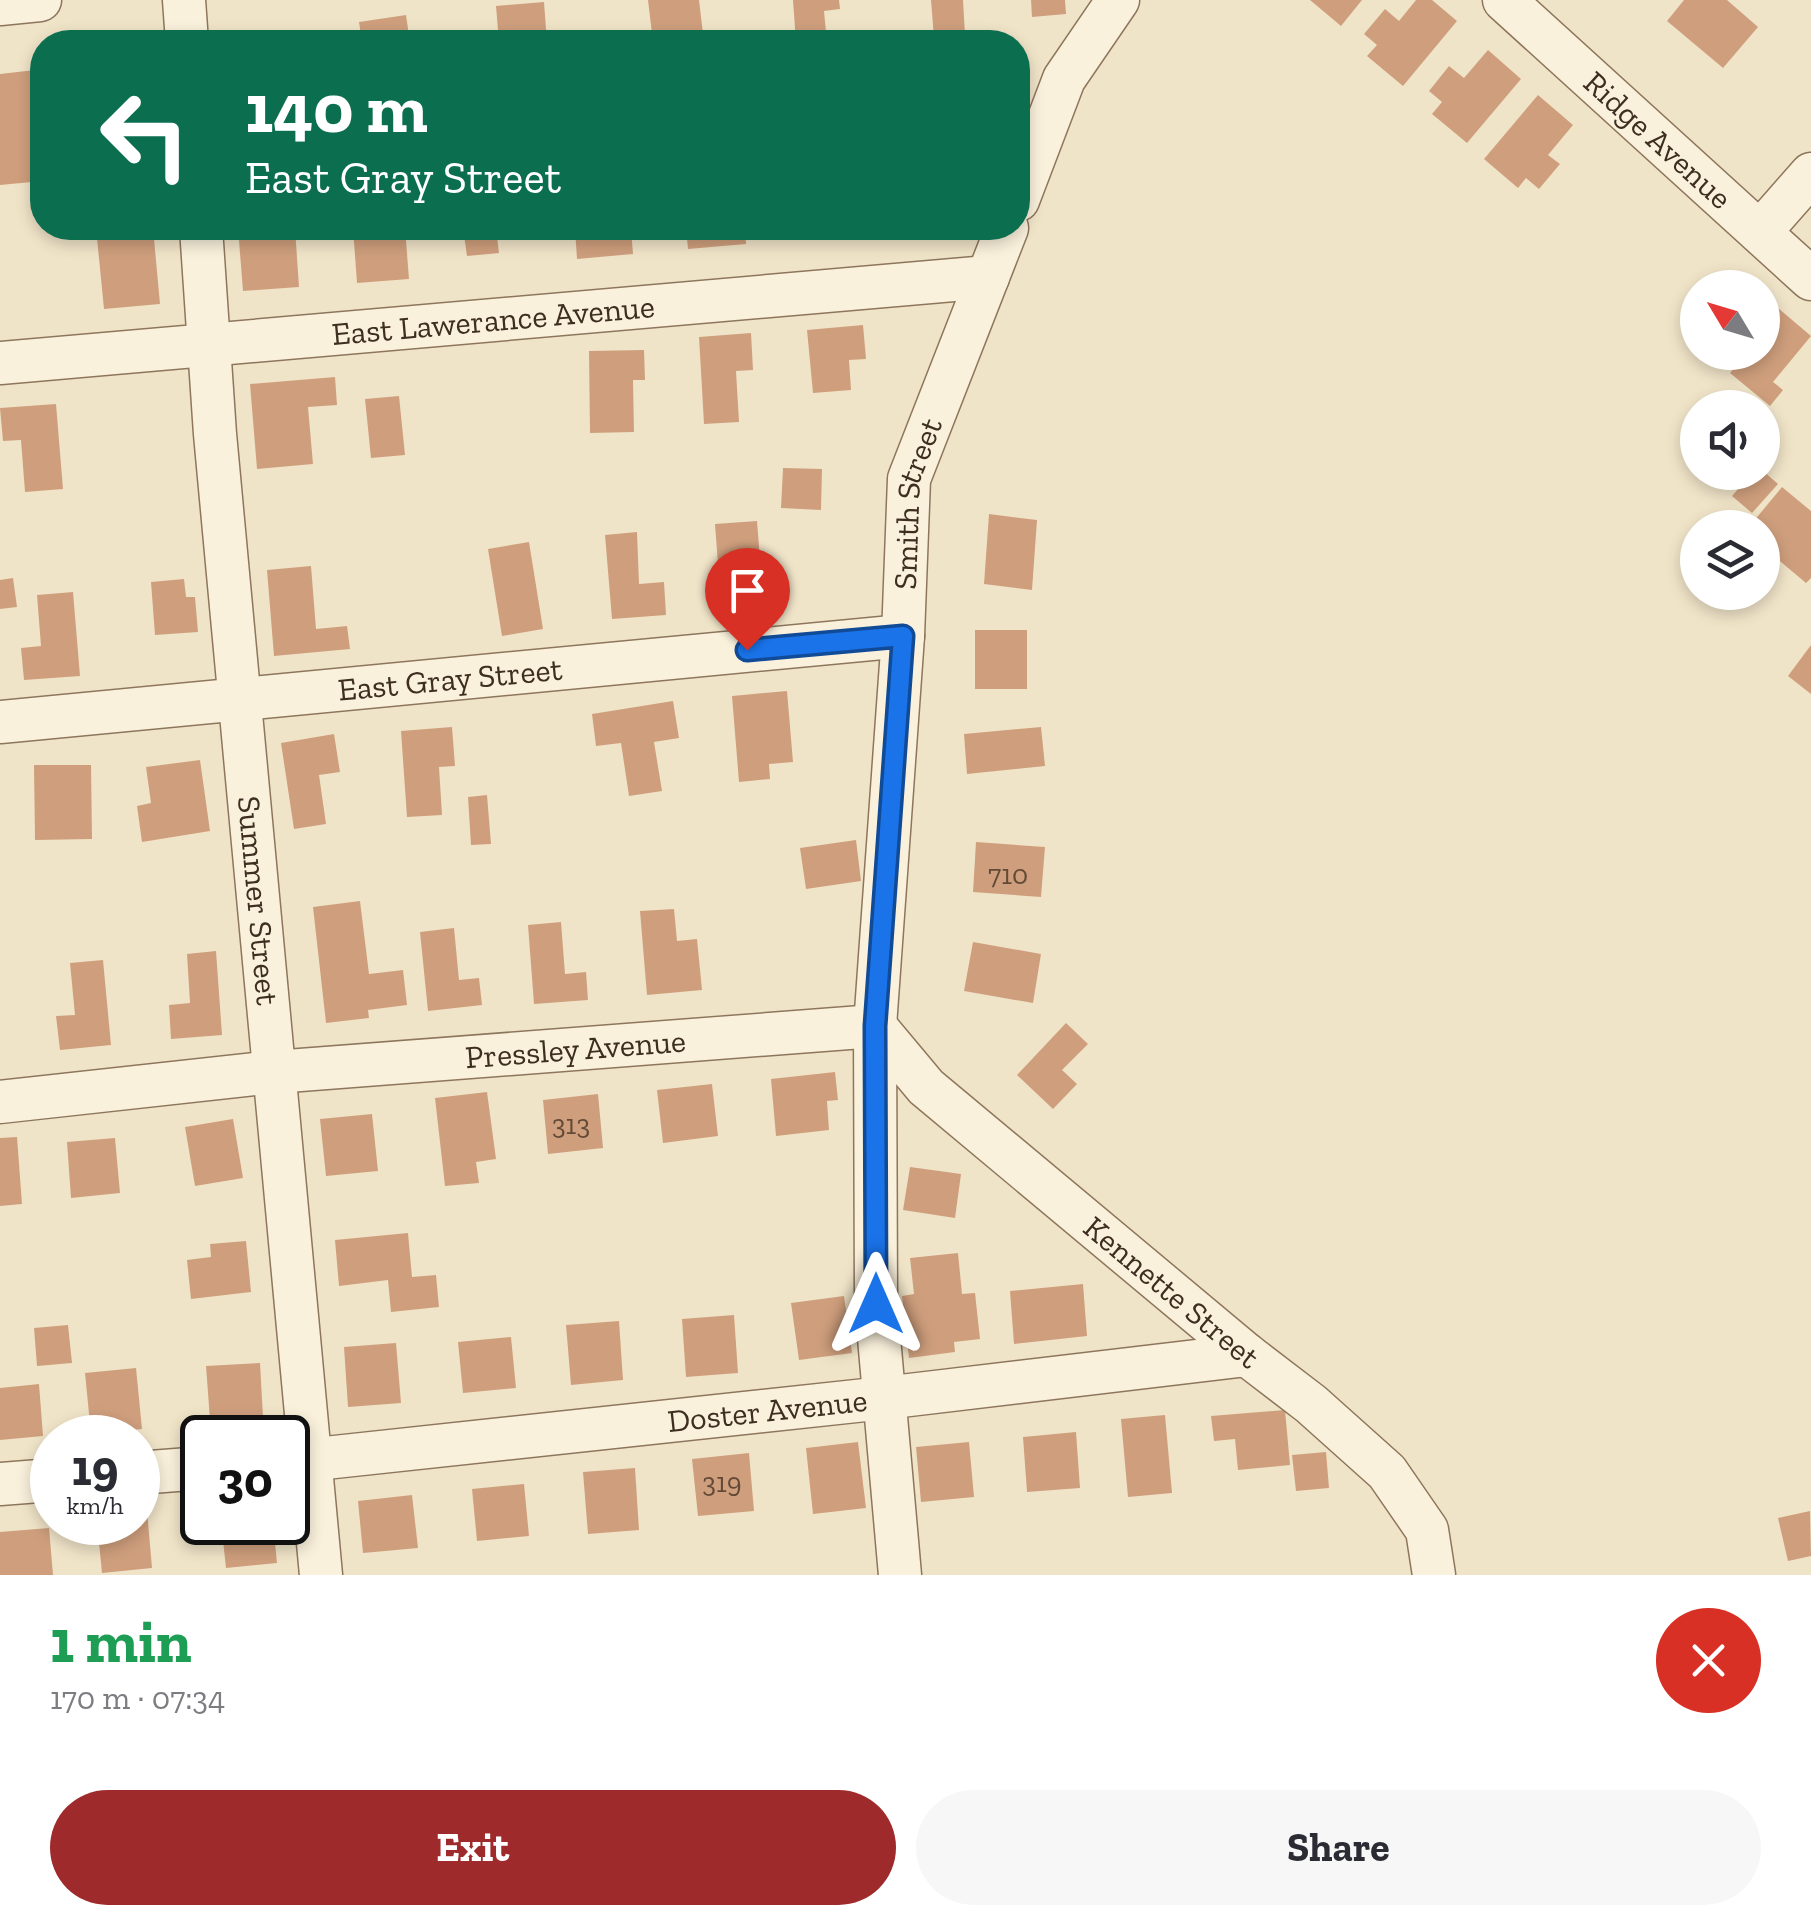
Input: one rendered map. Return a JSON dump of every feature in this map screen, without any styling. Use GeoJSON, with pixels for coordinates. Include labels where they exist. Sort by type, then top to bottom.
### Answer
{"type":"FeatureCollection","features":[{"type":"Feature","properties":{"kind":"street"},"geometry":{"type":"LineString","coordinates":[[0,4],[40,0]]}},
{"type":"Feature","properties":{"kind":"street"},"geometry":{"type":"LineString","coordinates":[[184,0],[187,30]]}},
{"type":"Feature","properties":{"kind":"street"},"geometry":{"type":"LineString","coordinates":[[1030,168],[1064,79],[1118,0]]}},
{"type":"Feature","properties":{"kind":"street","name":"Ridge Avenue"},"geometry":{"type":"LineString","coordinates":[[1504,0],[1811,279]]}},
{"type":"Feature","properties":{"kind":"street"},"geometry":{"type":"LineString","coordinates":[[1760,232],[1811,174]]}},
{"type":"Feature","properties":{"kind":"street","name":"Summer Street"},"geometry":{"type":"LineString","coordinates":[[201,240],[274,1072],[296,1415]]}},
{"type":"Feature","properties":{"kind":"street","name":"Smith Street"},"geometry":{"type":"LineString","coordinates":[[900,1575],[876,1304],[875,1026],[910,480],[1002,240]]}},
{"type":"Feature","properties":{"kind":"street","name":"East Lawerance Avenue"},"geometry":{"type":"LineString","coordinates":[[0,363],[988,276]]}},
{"type":"Feature","properties":{"kind":"street","name":"East Gray Street"},"geometry":{"type":"LineString","coordinates":[[0,722],[903,636]]}},
{"type":"Feature","properties":{"kind":"street","name":"Pressley Avenue"},"geometry":{"type":"LineString","coordinates":[[0,1102],[274,1072],[875,1026]]}},
{"type":"Feature","properties":{"kind":"street","name":"Kennette Street"},"geometry":{"type":"LineString","coordinates":[[875,1026],[926,1087],[1247,1355],[1312,1404],[1387,1472],[1427,1530],[1434,1575]]}},
{"type":"Feature","properties":{"kind":"street","name":"Doster Avenue"},"geometry":{"type":"LineString","coordinates":[[310,1460],[1247,1355]]}},
{"type":"Feature","properties":{"kind":"street"},"geometry":{"type":"LineString","coordinates":[[0,1484],[30,1482]]}},
{"type":"Feature","properties":{"kind":"street","name":"Summer Street"},"geometry":{"type":"LineString","coordinates":[[310,1518],[321,1575]]}},
{"type":"Feature","properties":{"kind":"building"},"geometry":{"type":"Polygon","coordinates":[[[648,0],[699,0],[703,30],[652,30],[648,0]]]}},
{"type":"Feature","properties":{"kind":"building"},"geometry":{"type":"Polygon","coordinates":[[[793,0],[839,0],[840,9],[824,11],[826,30],[795,30],[793,0]]]}},
{"type":"Feature","properties":{"kind":"building"},"geometry":{"type":"Polygon","coordinates":[[[931,0],[963,0],[965,30],[933,30],[931,0]]]}},
{"type":"Feature","properties":{"kind":"building"},"geometry":{"type":"Polygon","coordinates":[[[1031,0],[1065,0],[1066,14],[1032,17],[1031,0]]]}},
{"type":"Feature","properties":{"kind":"building"},"geometry":{"type":"Polygon","coordinates":[[[1310,0],[1362,0],[1341,26],[1310,0]]]}},
{"type":"Feature","properties":{"kind":"building"},"geometry":{"type":"Polygon","coordinates":[[[1416,0],[1432,0],[1457,21],[1403,86],[1367,56],[1377,45],[1364,34],[1385,9],[1399,21],[1416,0]]]}},
{"type":"Feature","properties":{"kind":"building"},"geometry":{"type":"Polygon","coordinates":[[[1684,0],[1727,0],[1758,27],[1723,68],[1667,21],[1684,0]]]}},
{"type":"Feature","properties":{"kind":"building"},"geometry":{"type":"Polygon","coordinates":[[[544,2],[546,30],[498,30],[496,6],[544,2]]]}},
{"type":"Feature","properties":{"kind":"building"},"geometry":{"type":"Polygon","coordinates":[[[406,15],[408,30],[360,30],[359,22],[406,15]]]}},
{"type":"Feature","properties":{"kind":"building"},"geometry":{"type":"Polygon","coordinates":[[[1488,50],[1521,79],[1467,143],[1432,114],[1442,102],[1429,91],[1449,66],[1464,78],[1488,50]]]}},
{"type":"Feature","properties":{"kind":"building"},"geometry":{"type":"Polygon","coordinates":[[[30,71],[30,182],[0,185],[0,74],[30,71]]]}},
{"type":"Feature","properties":{"kind":"building"},"geometry":{"type":"Polygon","coordinates":[[[1538,95],[1573,125],[1548,155],[1560,164],[1539,189],[1526,178],[1518,188],[1484,159],[1538,95]]]}},
{"type":"Feature","properties":{"kind":"building"},"geometry":{"type":"Polygon","coordinates":[[[97,240],[154,240],[160,304],[104,309],[97,240]]]}},
{"type":"Feature","properties":{"kind":"building"},"geometry":{"type":"Polygon","coordinates":[[[239,240],[296,240],[299,287],[243,291],[239,240]]]}},
{"type":"Feature","properties":{"kind":"building"},"geometry":{"type":"Polygon","coordinates":[[[354,240],[406,240],[409,279],[357,283],[354,240]]]}},
{"type":"Feature","properties":{"kind":"building"},"geometry":{"type":"Polygon","coordinates":[[[465,240],[497,240],[499,253],[467,256],[465,240]]]}},
{"type":"Feature","properties":{"kind":"building"},"geometry":{"type":"Polygon","coordinates":[[[576,240],[632,240],[633,254],[577,259],[576,240]]]}},
{"type":"Feature","properties":{"kind":"building"},"geometry":{"type":"Polygon","coordinates":[[[687,240],[746,240],[746,244],[688,249],[687,240]]]}},
{"type":"Feature","properties":{"kind":"building"},"geometry":{"type":"Polygon","coordinates":[[[1780,310],[1811,336],[1773,382],[1783,390],[1780,394],[1780,390],[1751,390],[1730,373],[1780,370],[1780,310]]]}},
{"type":"Feature","properties":{"kind":"building"},"geometry":{"type":"Polygon","coordinates":[[[863,325],[866,359],[849,360],[851,390],[813,393],[807,330],[863,325]]]}},
{"type":"Feature","properties":{"kind":"building"},"geometry":{"type":"Polygon","coordinates":[[[751,333],[753,370],[736,371],[739,422],[704,424],[699,337],[751,333]]]}},
{"type":"Feature","properties":{"kind":"building"},"geometry":{"type":"Polygon","coordinates":[[[644,350],[645,380],[633,380],[634,432],[590,433],[589,351],[644,350]]]}},
{"type":"Feature","properties":{"kind":"building"},"geometry":{"type":"Polygon","coordinates":[[[335,377],[337,405],[308,407],[313,464],[257,469],[250,384],[335,377]]]}},
{"type":"Feature","properties":{"kind":"building"},"geometry":{"type":"Polygon","coordinates":[[[399,396],[405,455],[371,458],[365,399],[399,396]]]}},
{"type":"Feature","properties":{"kind":"building"},"geometry":{"type":"Polygon","coordinates":[[[56,404],[63,489],[25,492],[21,440],[3,441],[0,408],[56,404]]]}},
{"type":"Feature","properties":{"kind":"building"},"geometry":{"type":"Polygon","coordinates":[[[783,468],[822,469],[821,510],[781,508],[783,468]]]}},
{"type":"Feature","properties":{"kind":"building"},"geometry":{"type":"Polygon","coordinates":[[[1782,487],[1811,511],[1811,578],[1806,583],[1780,561],[1780,510],[1763,510],[1782,487]]]}},
{"type":"Feature","properties":{"kind":"building"},"geometry":{"type":"Polygon","coordinates":[[[1737,490],[1773,490],[1755,510],[1748,510],[1732,496],[1737,490]]]}},
{"type":"Feature","properties":{"kind":"building"},"geometry":{"type":"Polygon","coordinates":[[[989,514],[1037,520],[1032,590],[984,584],[989,514]]]}},
{"type":"Feature","properties":{"kind":"building"},"geometry":{"type":"Polygon","coordinates":[[[757,521],[761,571],[775,570],[778,601],[721,605],[715,524],[757,521]]]}},
{"type":"Feature","properties":{"kind":"building"},"geometry":{"type":"Polygon","coordinates":[[[637,532],[639,584],[664,582],[666,615],[612,619],[605,535],[637,532]]]}},
{"type":"Feature","properties":{"kind":"building"},"geometry":{"type":"Polygon","coordinates":[[[529,542],[543,629],[502,636],[488,549],[529,542]]]}},
{"type":"Feature","properties":{"kind":"building"},"geometry":{"type":"Polygon","coordinates":[[[311,566],[316,629],[347,626],[350,649],[274,656],[267,570],[311,566]]]}},
{"type":"Feature","properties":{"kind":"building"},"geometry":{"type":"Polygon","coordinates":[[[13,578],[17,607],[0,609],[0,580],[13,578]]]}},
{"type":"Feature","properties":{"kind":"building"},"geometry":{"type":"Polygon","coordinates":[[[184,579],[186,597],[195,597],[198,632],[155,635],[151,582],[184,579]]]}},
{"type":"Feature","properties":{"kind":"building"},"geometry":{"type":"Polygon","coordinates":[[[73,592],[80,676],[24,680],[21,648],[41,646],[37,595],[73,592]]]}},
{"type":"Feature","properties":{"kind":"building"},"geometry":{"type":"Polygon","coordinates":[[[975,630],[1027,630],[1027,689],[975,689],[975,630]]]}},
{"type":"Feature","properties":{"kind":"building"},"geometry":{"type":"Polygon","coordinates":[[[1811,645],[1811,694],[1788,676],[1811,645]]]}},
{"type":"Feature","properties":{"kind":"building"},"geometry":{"type":"Polygon","coordinates":[[[787,691],[793,762],[769,764],[770,779],[739,782],[732,696],[787,691]]]}},
{"type":"Feature","properties":{"kind":"building"},"geometry":{"type":"Polygon","coordinates":[[[673,701],[679,738],[654,742],[662,791],[629,796],[621,743],[596,746],[592,714],[673,701]]]}},
{"type":"Feature","properties":{"kind":"building"},"geometry":{"type":"Polygon","coordinates":[[[452,727],[455,766],[439,767],[442,815],[407,817],[401,731],[452,727]]]}},
{"type":"Feature","properties":{"kind":"building"},"geometry":{"type":"Polygon","coordinates":[[[1041,727],[1045,766],[967,774],[964,734],[1041,727]]]}},
{"type":"Feature","properties":{"kind":"building"},"geometry":{"type":"Polygon","coordinates":[[[334,734],[340,772],[319,775],[326,824],[294,829],[281,743],[334,734]]]}},
{"type":"Feature","properties":{"kind":"building"},"geometry":{"type":"Polygon","coordinates":[[[200,760],[210,831],[142,842],[137,806],[151,803],[146,767],[200,760]]]}},
{"type":"Feature","properties":{"kind":"building"},"geometry":{"type":"Polygon","coordinates":[[[34,765],[91,765],[92,839],[35,840],[34,765]]]}},
{"type":"Feature","properties":{"kind":"building"},"geometry":{"type":"Polygon","coordinates":[[[487,795],[491,844],[471,845],[468,797],[487,795]]]}},
{"type":"Feature","properties":{"kind":"building"},"geometry":{"type":"Polygon","coordinates":[[[856,840],[861,881],[806,889],[800,848],[856,840]]]}},
{"type":"Feature","properties":{"kind":"building"},"geometry":{"type":"Polygon","coordinates":[[[976,842],[1045,847],[1041,897],[973,892],[976,842]]]}},
{"type":"Feature","properties":{"kind":"building"},"geometry":{"type":"Polygon","coordinates":[[[360,901],[369,974],[403,970],[407,1005],[368,1010],[369,1018],[326,1023],[313,907],[360,901]]]}},
{"type":"Feature","properties":{"kind":"building"},"geometry":{"type":"Polygon","coordinates":[[[674,909],[677,941],[697,939],[702,990],[647,995],[640,911],[674,909]]]}},
{"type":"Feature","properties":{"kind":"building"},"geometry":{"type":"Polygon","coordinates":[[[561,922],[565,974],[586,972],[588,1000],[534,1004],[528,925],[561,922]]]}},
{"type":"Feature","properties":{"kind":"building"},"geometry":{"type":"Polygon","coordinates":[[[454,928],[459,980],[479,978],[482,1005],[428,1011],[420,932],[454,928]]]}},
{"type":"Feature","properties":{"kind":"building"},"geometry":{"type":"Polygon","coordinates":[[[973,942],[1041,954],[1033,1003],[964,991],[973,942]]]}},
{"type":"Feature","properties":{"kind":"building"},"geometry":{"type":"Polygon","coordinates":[[[216,951],[222,1035],[171,1039],[169,1005],[190,1003],[187,954],[216,951]]]}},
{"type":"Feature","properties":{"kind":"building"},"geometry":{"type":"Polygon","coordinates":[[[103,960],[111,1045],[60,1050],[56,1016],[75,1015],[70,963],[103,960]]]}},
{"type":"Feature","properties":{"kind":"building"},"geometry":{"type":"Polygon","coordinates":[[[1066,1023],[1088,1044],[1062,1070],[1077,1084],[1053,1109],[1017,1075],[1066,1023]]]}},
{"type":"Feature","properties":{"kind":"building"},"geometry":{"type":"Polygon","coordinates":[[[835,1072],[838,1100],[827,1101],[829,1130],[776,1136],[771,1079],[835,1072]]]}},
{"type":"Feature","properties":{"kind":"building"},"geometry":{"type":"Polygon","coordinates":[[[712,1084],[718,1136],[663,1143],[657,1090],[712,1084]]]}},
{"type":"Feature","properties":{"kind":"building"},"geometry":{"type":"Polygon","coordinates":[[[487,1092],[496,1159],[476,1162],[479,1183],[445,1186],[435,1098],[487,1092]]]}},
{"type":"Feature","properties":{"kind":"building"},"geometry":{"type":"Polygon","coordinates":[[[598,1094],[603,1148],[548,1154],[543,1100],[598,1094]]]}},
{"type":"Feature","properties":{"kind":"building"},"geometry":{"type":"Polygon","coordinates":[[[372,1114],[378,1171],[326,1176],[320,1119],[372,1114]]]}},
{"type":"Feature","properties":{"kind":"building"},"geometry":{"type":"Polygon","coordinates":[[[233,1119],[243,1178],[195,1186],[185,1127],[233,1119]]]}},
{"type":"Feature","properties":{"kind":"building"},"geometry":{"type":"Polygon","coordinates":[[[17,1137],[22,1204],[0,1206],[0,1138],[17,1137]]]}},
{"type":"Feature","properties":{"kind":"building"},"geometry":{"type":"Polygon","coordinates":[[[115,1138],[120,1193],[71,1198],[67,1142],[115,1138]]]}},
{"type":"Feature","properties":{"kind":"building"},"geometry":{"type":"Polygon","coordinates":[[[910,1167],[961,1174],[955,1218],[903,1210],[910,1167]]]}},
{"type":"Feature","properties":{"kind":"building"},"geometry":{"type":"Polygon","coordinates":[[[408,1233],[412,1277],[436,1275],[439,1307],[391,1312],[388,1280],[339,1286],[335,1240],[408,1233]]]}},
{"type":"Feature","properties":{"kind":"building"},"geometry":{"type":"Polygon","coordinates":[[[246,1241],[251,1292],[191,1299],[187,1260],[211,1257],[210,1244],[246,1241]]]}},
{"type":"Feature","properties":{"kind":"building"},"geometry":{"type":"Polygon","coordinates":[[[958,1253],[962,1294],[975,1293],[980,1339],[954,1342],[955,1352],[909,1358],[902,1296],[914,1294],[910,1258],[958,1253]]]}},
{"type":"Feature","properties":{"kind":"building"},"geometry":{"type":"Polygon","coordinates":[[[1083,1284],[1087,1336],[1014,1344],[1010,1291],[1083,1284]]]}},
{"type":"Feature","properties":{"kind":"building"},"geometry":{"type":"Polygon","coordinates":[[[844,1296],[852,1353],[799,1360],[791,1303],[844,1296]]]}},
{"type":"Feature","properties":{"kind":"building"},"geometry":{"type":"Polygon","coordinates":[[[734,1315],[738,1373],[686,1377],[682,1319],[734,1315]]]}},
{"type":"Feature","properties":{"kind":"building"},"geometry":{"type":"Polygon","coordinates":[[[619,1321],[623,1380],[571,1385],[566,1325],[619,1321]]]}},
{"type":"Feature","properties":{"kind":"building"},"geometry":{"type":"Polygon","coordinates":[[[68,1325],[72,1363],[37,1366],[34,1328],[68,1325]]]}},
{"type":"Feature","properties":{"kind":"building"},"geometry":{"type":"Polygon","coordinates":[[[511,1337],[516,1388],[463,1393],[458,1342],[511,1337]]]}},
{"type":"Feature","properties":{"kind":"building"},"geometry":{"type":"Polygon","coordinates":[[[396,1343],[401,1403],[348,1407],[344,1347],[396,1343]]]}},
{"type":"Feature","properties":{"kind":"building"},"geometry":{"type":"Polygon","coordinates":[[[260,1363],[263,1415],[210,1415],[206,1366],[260,1363]]]}},
{"type":"Feature","properties":{"kind":"building"},"geometry":{"type":"Polygon","coordinates":[[[136,1368],[141,1415],[89,1415],[85,1373],[136,1368]]]}},
{"type":"Feature","properties":{"kind":"building"},"geometry":{"type":"Polygon","coordinates":[[[39,1384],[41,1415],[30,1415],[30,1437],[0,1440],[0,1388],[39,1384]]]}},
{"type":"Feature","properties":{"kind":"building"},"geometry":{"type":"Polygon","coordinates":[[[1285,1410],[1290,1465],[1238,1470],[1235,1439],[1214,1441],[1211,1416],[1285,1410]]]}},
{"type":"Feature","properties":{"kind":"building"},"geometry":{"type":"Polygon","coordinates":[[[1165,1415],[1172,1493],[1128,1497],[1121,1419],[1165,1415]]]}},
{"type":"Feature","properties":{"kind":"building"},"geometry":{"type":"Polygon","coordinates":[[[1076,1432],[1080,1488],[1027,1492],[1023,1437],[1076,1432]]]}},
{"type":"Feature","properties":{"kind":"building"},"geometry":{"type":"Polygon","coordinates":[[[858,1442],[866,1508],[813,1514],[806,1448],[858,1442]]]}},
{"type":"Feature","properties":{"kind":"building"},"geometry":{"type":"Polygon","coordinates":[[[969,1442],[974,1497],[921,1502],[916,1447],[969,1442]]]}},
{"type":"Feature","properties":{"kind":"building"},"geometry":{"type":"Polygon","coordinates":[[[1326,1452],[1329,1488],[1296,1491],[1292,1455],[1326,1452]]]}},
{"type":"Feature","properties":{"kind":"building"},"geometry":{"type":"Polygon","coordinates":[[[749,1453],[754,1511],[698,1516],[692,1459],[749,1453]]]}},
{"type":"Feature","properties":{"kind":"building"},"geometry":{"type":"Polygon","coordinates":[[[635,1468],[639,1530],[588,1534],[583,1472],[635,1468]]]}},
{"type":"Feature","properties":{"kind":"building"},"geometry":{"type":"Polygon","coordinates":[[[524,1484],[529,1536],[477,1541],[472,1489],[524,1484]]]}},
{"type":"Feature","properties":{"kind":"building"},"geometry":{"type":"Polygon","coordinates":[[[412,1495],[418,1548],[363,1553],[358,1501],[412,1495]]]}},
{"type":"Feature","properties":{"kind":"building"},"geometry":{"type":"Polygon","coordinates":[[[1810,1511],[1811,1556],[1788,1561],[1778,1518],[1810,1511]]]}},
{"type":"Feature","properties":{"kind":"building"},"geometry":{"type":"Polygon","coordinates":[[[30,1530],[30,1545],[50,1545],[53,1575],[0,1575],[0,1532],[30,1530]]]}},
{"type":"Feature","properties":{"kind":"building"},"geometry":{"type":"Polygon","coordinates":[[[99,1545],[150,1545],[152,1568],[102,1573],[99,1545]]]}},
{"type":"Feature","properties":{"kind":"building"},"geometry":{"type":"Polygon","coordinates":[[[224,1545],[275,1545],[277,1563],[226,1568],[224,1545]]]}},
{"type":"Feature","properties":{"kind":"route"},"geometry":{"type":"LineString","coordinates":[[747,650],[903,636],[875,1026],[876,1304]]}}]}
